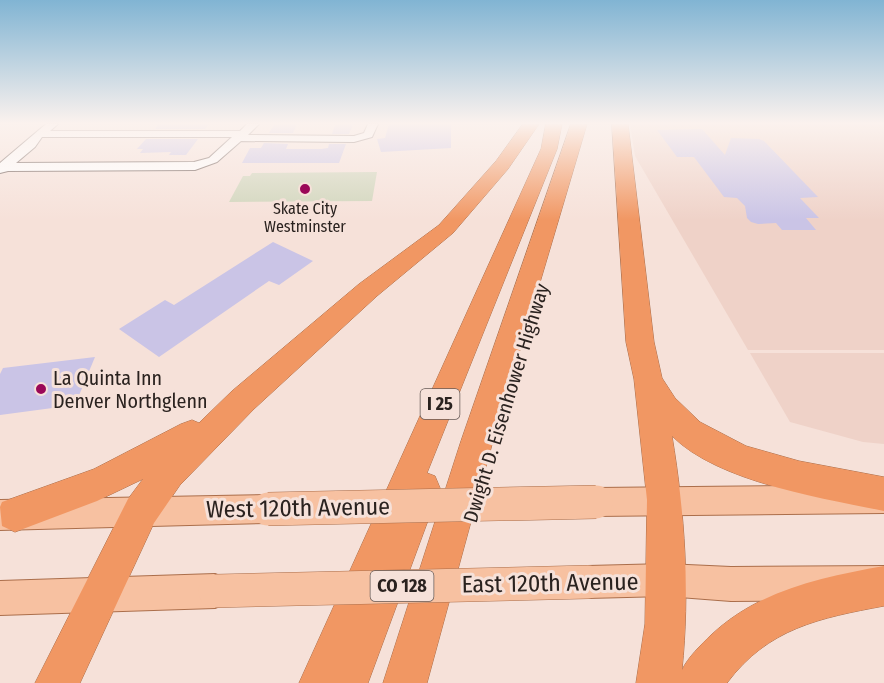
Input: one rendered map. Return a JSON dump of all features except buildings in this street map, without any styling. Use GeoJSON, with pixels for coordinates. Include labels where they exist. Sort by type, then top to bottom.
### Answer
{"type":"FeatureCollection","features":[{"type":"Feature","properties":{"kind":"highway"},"geometry":{"type":"LineString","coordinates":[[57,683],[141,512],[168,474],[243,400],[368,290],[446,229],[508,156]]}},
{"type":"Feature","properties":{"kind":"highway","name":"I 25"},"geometry":{"type":"LineString","coordinates":[[321,683],[546,156]]}},
{"type":"Feature","properties":{"kind":"highway"},"geometry":{"type":"LineString","coordinates":[[346,683],[555,156]]}},
{"type":"Feature","properties":{"kind":"highway"},"geometry":{"type":"LineString","coordinates":[[405,683],[477,441],[569,156]]}},
{"type":"Feature","properties":{"kind":"highway","name":"Dwight D. Eisenhower Highway"},"geometry":{"type":"LineString","coordinates":[[422,683],[582,156]]}},
{"type":"Feature","properties":{"kind":"highway"},"geometry":{"type":"LineString","coordinates":[[623,156],[640,342],[648,379],[665,500],[666,624],[658,683]]}},
{"type":"Feature","properties":{"kind":"highway"},"geometry":{"type":"LineString","coordinates":[[648,379],[669,413],[702,440],[726,454],[778,472],[884,494]]}},
{"type":"Feature","properties":{"kind":"highway"},"geometry":{"type":"LineString","coordinates":[[8,515],[74,495],[120,476],[163,452],[243,400]]}},
{"type":"Feature","properties":{"kind":"highway"},"geometry":{"type":"LineString","coordinates":[[699,683],[729,646],[762,620],[798,604],[884,584]]}},
{"type":"Feature","properties":{"kind":"main road"},"geometry":{"type":"LineString","coordinates":[[665,500],[884,499]]}},
{"type":"Feature","properties":{"kind":"main road","name":"West 120th Avenue"},"geometry":{"type":"LineString","coordinates":[[8,515],[665,500]]}},
{"type":"Feature","properties":{"kind":"main road","name":"East 120th Avenue"},"geometry":{"type":"LineString","coordinates":[[100,594],[666,580],[731,584],[884,584]]}},
{"type":"Feature","properties":{"kind":"main road","name":"CO 128"},"geometry":{"type":"LineString","coordinates":[[0,598],[100,594]]}},
{"type":"Feature","properties":{"kind":"street"},"geometry":{"type":"LineString","coordinates":[[2,169],[18,156]]}},
{"type":"Feature","properties":{"kind":"street"},"geometry":{"type":"LineString","coordinates":[[2,169],[195,166],[213,160],[218,156]]}},
{"type":"Feature","properties":{"kind":"shaded area"},"geometry":{"type":"Polygon","coordinates":[[[635,156],[884,156],[884,350],[748,350],[635,156]]]}},
{"type":"Feature","properties":{"kind":"shaded area"},"geometry":{"type":"Polygon","coordinates":[[[750,353],[884,353],[884,444],[863,442],[790,422],[750,353]]]}},
{"type":"Feature","properties":{"kind":"green space","name":"Skate City Westminster"},"geometry":{"type":"Polygon","coordinates":[[[377,172],[372,201],[229,202],[243,176],[250,176],[252,173],[377,172]]]}},
{"type":"Feature","properties":{"kind":"place","name":"Skate City Westminster"},"geometry":{"type":"Point","coordinates":[305,189]}},
{"type":"Feature","properties":{"kind":"place","name":"La Quinta Inn Denver Northglenn"},"geometry":{"type":"Point","coordinates":[41,389]}}]}
